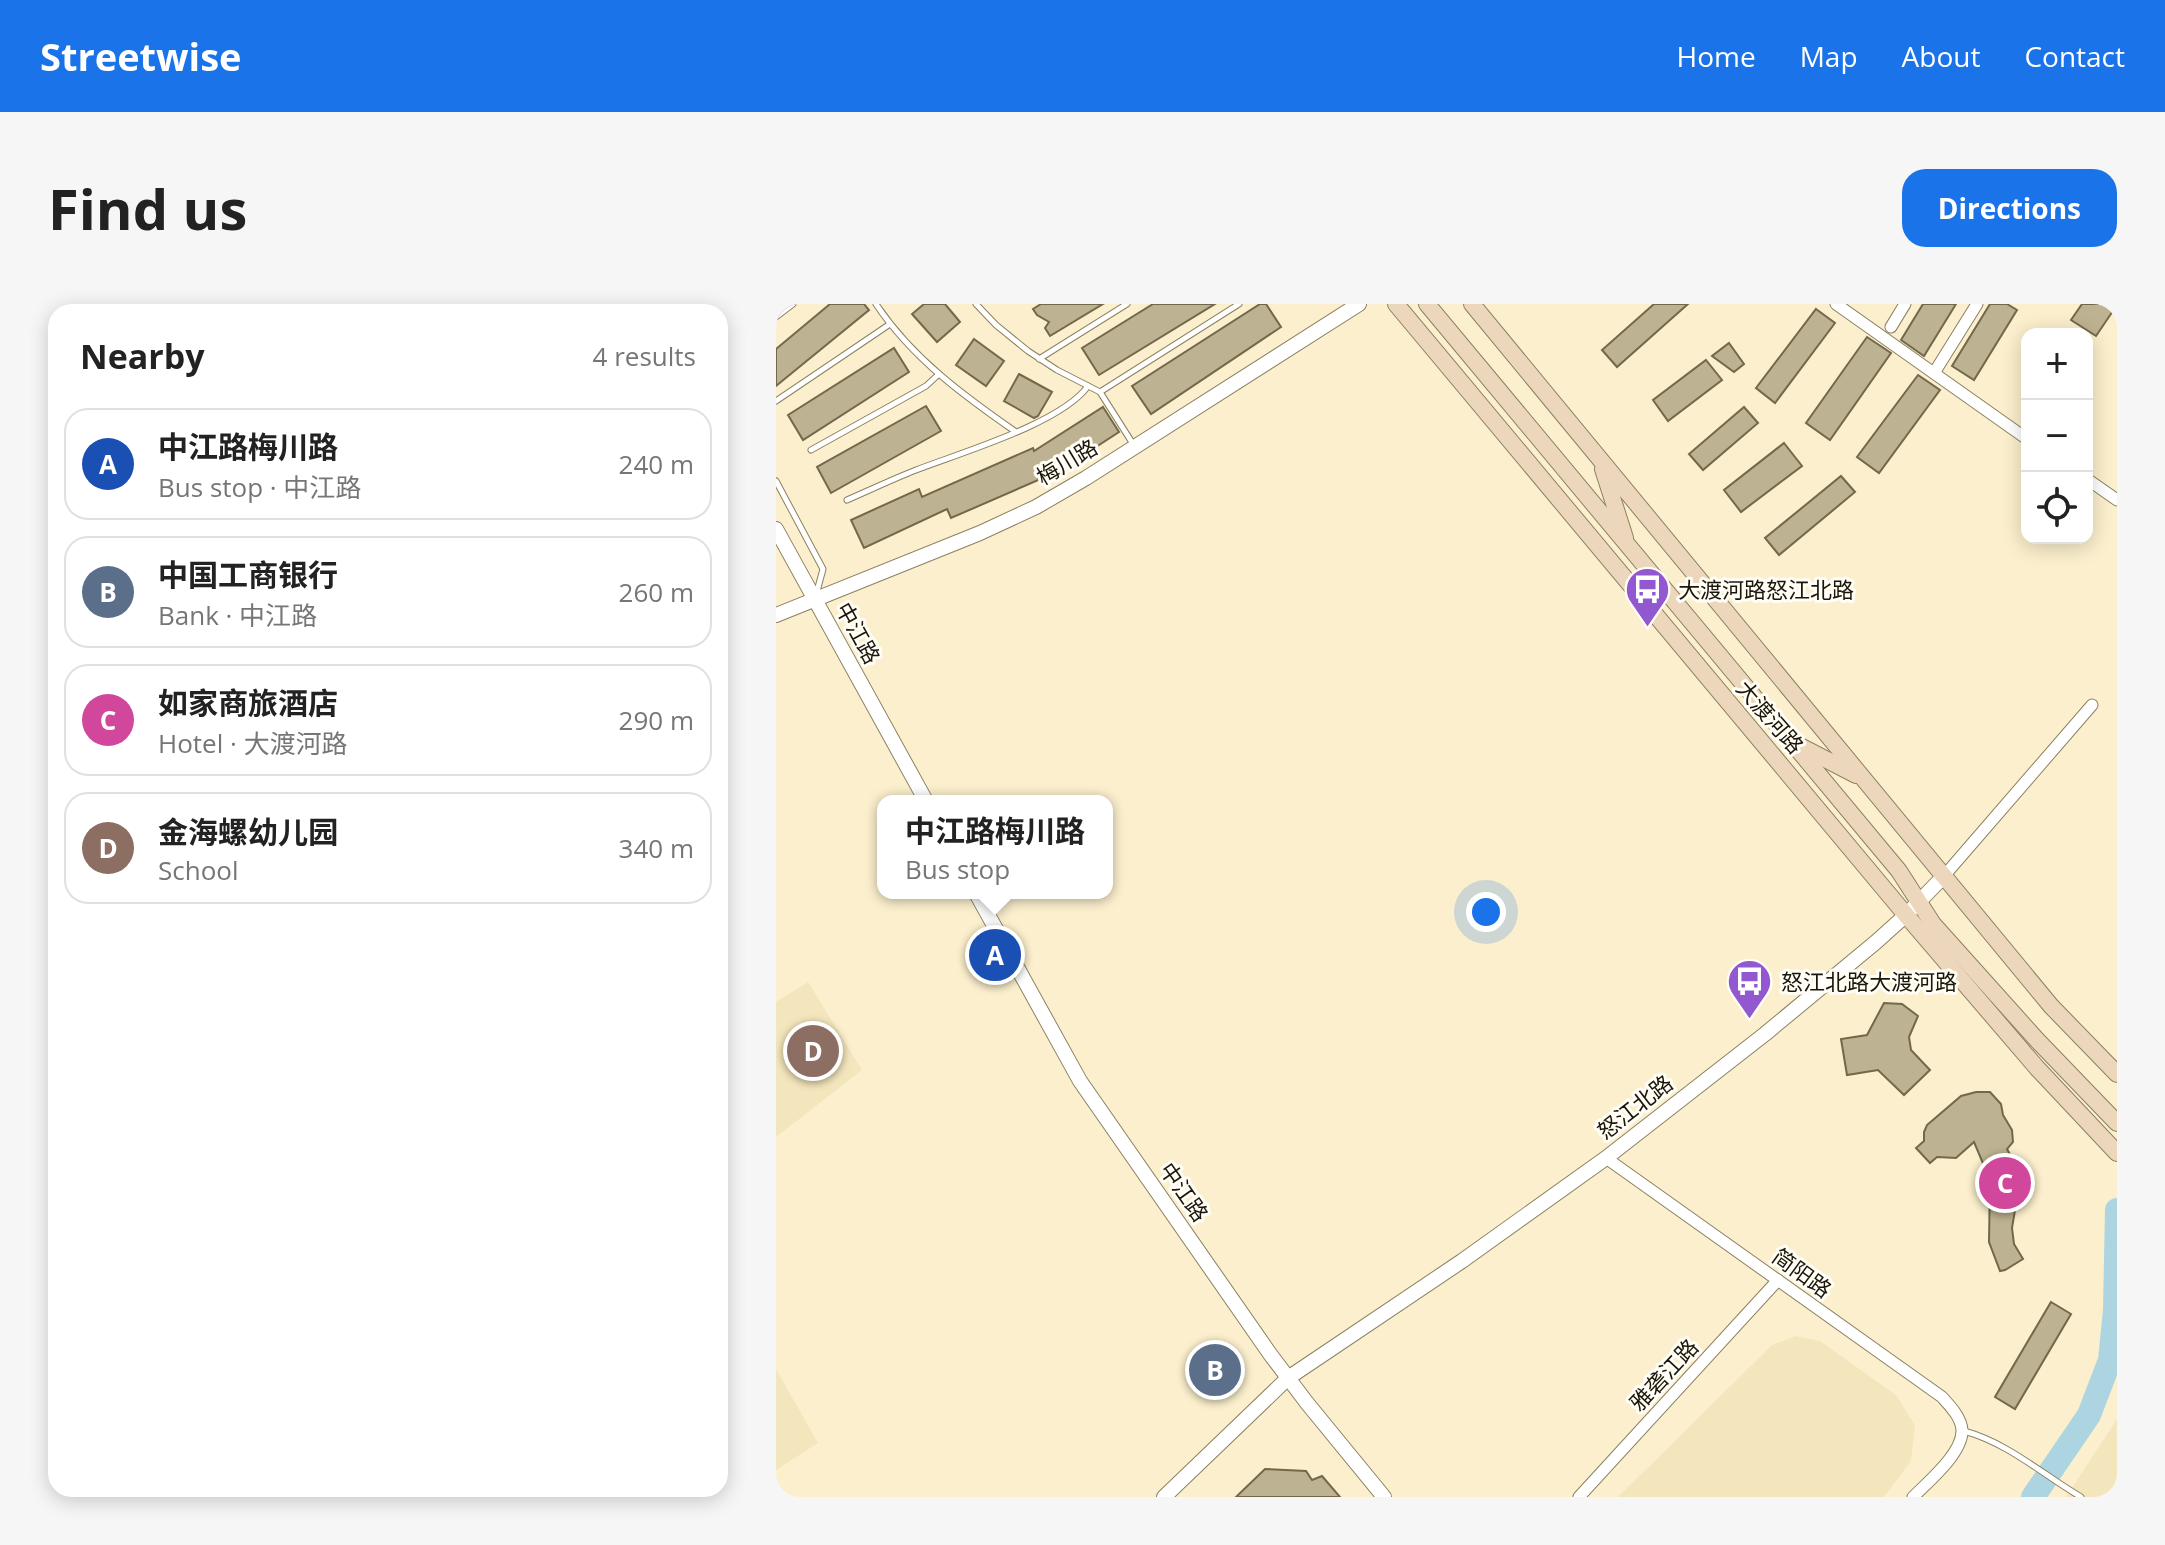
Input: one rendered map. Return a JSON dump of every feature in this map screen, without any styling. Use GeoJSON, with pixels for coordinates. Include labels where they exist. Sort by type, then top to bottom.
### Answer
{"type":"FeatureCollection","features":[{"type":"Feature","properties":{"kind":"main road","name":"大渡河路"},"geometry":{"type":"LineString","coordinates":[[1396,304],[1906,915],[2037,1068],[2117,1153]]}},
{"type":"Feature","properties":{"kind":"main road","name":"大渡河路"},"geometry":{"type":"LineString","coordinates":[[1427,304],[1899,871],[1933,924],[2112,1118]]}},
{"type":"Feature","properties":{"kind":"main road","name":"大渡河路"},"geometry":{"type":"LineString","coordinates":[[1472,304],[2051,1006],[2113,1071]]}},
{"type":"Feature","properties":{"kind":"main road"},"geometry":{"type":"LineString","coordinates":[[1599,457],[1628,547]]}},
{"type":"Feature","properties":{"kind":"main road"},"geometry":{"type":"LineString","coordinates":[[1793,742],[1865,779]]}},
{"type":"Feature","properties":{"kind":"street","name":"梅川路"},"geometry":{"type":"LineString","coordinates":[[776,615],[980,533],[1036,507],[1359,304]]}},
{"type":"Feature","properties":{"kind":"street"},"geometry":{"type":"LineString","coordinates":[[1836,304],[2021,435]]}},
{"type":"Feature","properties":{"kind":"street"},"geometry":{"type":"LineString","coordinates":[[1891,327],[1905,304]]}},
{"type":"Feature","properties":{"kind":"street"},"geometry":{"type":"LineString","coordinates":[[1934,373],[1977,304]]}},
{"type":"Feature","properties":{"kind":"street"},"geometry":{"type":"LineString","coordinates":[[2093,483],[2117,500]]}},
{"type":"Feature","properties":{"kind":"street","name":"中江路"},"geometry":{"type":"LineString","coordinates":[[776,529],[923,795]]}},
{"type":"Feature","properties":{"kind":"street","name":"怒江北路"},"geometry":{"type":"LineString","coordinates":[[1164,1497],[1288,1378],[1462,1261],[1606,1158],[1765,1034],[1906,915],[1944,876],[2092,705]]}},
{"type":"Feature","properties":{"kind":"street","name":"中江路"},"geometry":{"type":"LineString","coordinates":[[979,899],[1080,1081],[1288,1378],[1384,1497]]}},
{"type":"Feature","properties":{"kind":"street","name":"简阳路"},"geometry":{"type":"LineString","coordinates":[[1606,1158],[1942,1397],[1956,1413],[1962,1430]]}},
{"type":"Feature","properties":{"kind":"street","name":"雅砻江路"},"geometry":{"type":"LineString","coordinates":[[1579,1497],[1778,1280]]}},
{"type":"Feature","properties":{"kind":"street"},"geometry":{"type":"LineString","coordinates":[[1913,1497],[1956,1449],[1962,1430]]}},
{"type":"Feature","properties":{"kind":"lane"},"geometry":{"type":"LineString","coordinates":[[776,317],[793,304]]}},
{"type":"Feature","properties":{"kind":"lane"},"geometry":{"type":"LineString","coordinates":[[876,304],[890,324],[939,374],[1016,432]]}},
{"type":"Feature","properties":{"kind":"lane"},"geometry":{"type":"LineString","coordinates":[[976,304],[1011,339],[1039,359],[1100,392],[1135,447]]}},
{"type":"Feature","properties":{"kind":"lane"},"geometry":{"type":"LineString","coordinates":[[982,310],[989,304]]}},
{"type":"Feature","properties":{"kind":"lane"},"geometry":{"type":"LineString","coordinates":[[1039,359],[1127,304]]}},
{"type":"Feature","properties":{"kind":"lane"},"geometry":{"type":"LineString","coordinates":[[1100,392],[1239,304]]}},
{"type":"Feature","properties":{"kind":"lane"},"geometry":{"type":"LineString","coordinates":[[776,401],[890,324]]}},
{"type":"Feature","properties":{"kind":"lane"},"geometry":{"type":"LineString","coordinates":[[811,450],[926,386],[939,374]]}},
{"type":"Feature","properties":{"kind":"lane"},"geometry":{"type":"LineString","coordinates":[[847,500],[1016,432],[1066,408],[1088,386]]}},
{"type":"Feature","properties":{"kind":"lane"},"geometry":{"type":"LineString","coordinates":[[776,481],[823,569],[815,599]]}},
{"type":"Feature","properties":{"kind":"lane"},"geometry":{"type":"LineString","coordinates":[[1962,1430],[1986,1437],[2081,1497]]}},
{"type":"Feature","properties":{"kind":"shaded area"},"geometry":{"type":"Polygon","coordinates":[[[808,982],[862,1070],[776,1137],[776,1002],[808,982]]]}},
{"type":"Feature","properties":{"kind":"shaded area"},"geometry":{"type":"Polygon","coordinates":[[[1796,1336],[1820,1341],[1896,1395],[1915,1425],[1911,1461],[1884,1497],[1618,1497],[1772,1345],[1796,1336]]]}},
{"type":"Feature","properties":{"kind":"shaded area"},"geometry":{"type":"Polygon","coordinates":[[[776,1369],[818,1443],[776,1470],[776,1369]]]}},
{"type":"Feature","properties":{"kind":"shaded area"},"geometry":{"type":"Polygon","coordinates":[[[2117,1419],[2117,1497],[2066,1497],[2117,1419]]]}},
{"type":"Feature","properties":{"kind":"building"},"geometry":{"type":"Polygon","coordinates":[[[830,304],[864,304],[869,310],[776,386],[776,349],[830,304]]]}},
{"type":"Feature","properties":{"kind":"building"},"geometry":{"type":"Polygon","coordinates":[[[924,304],[945,304],[960,322],[937,342],[912,314],[924,304]]]}},
{"type":"Feature","properties":{"kind":"building"},"geometry":{"type":"Polygon","coordinates":[[[1041,304],[1103,304],[1050,336],[1045,328],[1049,322],[1033,309],[1041,304]]]}},
{"type":"Feature","properties":{"kind":"building"},"geometry":{"type":"Polygon","coordinates":[[[1153,304],[1215,304],[1099,375],[1082,348],[1153,304]]]}},
{"type":"Feature","properties":{"kind":"building"},"geometry":{"type":"Polygon","coordinates":[[[1260,304],[1266,304],[1281,327],[1151,414],[1132,386],[1260,304]]]}},
{"type":"Feature","properties":{"kind":"building"},"geometry":{"type":"Polygon","coordinates":[[[1654,304],[1688,304],[1617,367],[1602,350],[1654,304]]]}},
{"type":"Feature","properties":{"kind":"building"},"geometry":{"type":"Polygon","coordinates":[[[1923,304],[1956,304],[1924,356],[1901,340],[1923,304]]]}},
{"type":"Feature","properties":{"kind":"building"},"geometry":{"type":"Polygon","coordinates":[[[1990,304],[2007,304],[2017,310],[1974,380],[1952,366],[1990,304]]]}},
{"type":"Feature","properties":{"kind":"building"},"geometry":{"type":"Polygon","coordinates":[[[2082,304],[2117,304],[2096,336],[2093,328],[2084,328],[2071,320],[2082,304]]]}},
{"type":"Feature","properties":{"kind":"building"},"geometry":{"type":"Polygon","coordinates":[[[1816,309],[1835,323],[1775,403],[1756,388],[1816,309]]]}},
{"type":"Feature","properties":{"kind":"building"},"geometry":{"type":"Polygon","coordinates":[[[1867,337],[1891,353],[1830,440],[1806,423],[1867,337]]]}},
{"type":"Feature","properties":{"kind":"building"},"geometry":{"type":"Polygon","coordinates":[[[974,339],[1004,361],[986,386],[956,365],[974,339]]]}},
{"type":"Feature","properties":{"kind":"building"},"geometry":{"type":"Polygon","coordinates":[[[1729,343],[1744,364],[1734,372],[1712,356],[1729,343]]]}},
{"type":"Feature","properties":{"kind":"building"},"geometry":{"type":"Polygon","coordinates":[[[894,348],[909,372],[803,440],[788,415],[894,348]]]}},
{"type":"Feature","properties":{"kind":"building"},"geometry":{"type":"Polygon","coordinates":[[[1706,360],[1722,380],[1668,421],[1653,400],[1706,360]]]}},
{"type":"Feature","properties":{"kind":"building"},"geometry":{"type":"Polygon","coordinates":[[[1019,374],[1052,392],[1034,418],[1004,401],[1019,374]]]}},
{"type":"Feature","properties":{"kind":"building"},"geometry":{"type":"Polygon","coordinates":[[[1918,375],[1940,390],[1879,473],[1857,457],[1918,375]]]}},
{"type":"Feature","properties":{"kind":"building"},"geometry":{"type":"Polygon","coordinates":[[[926,406],[941,431],[831,493],[817,467],[926,406]]]}},
{"type":"Feature","properties":{"kind":"building"},"geometry":{"type":"Polygon","coordinates":[[[1103,407],[1119,432],[1059,471],[951,518],[947,509],[864,548],[851,520],[919,489],[922,497],[1033,448],[1034,451],[1103,407]]]}},
{"type":"Feature","properties":{"kind":"building"},"geometry":{"type":"Polygon","coordinates":[[[1744,407],[1758,423],[1703,470],[1689,454],[1744,407]]]}},
{"type":"Feature","properties":{"kind":"building"},"geometry":{"type":"Polygon","coordinates":[[[1784,443],[1802,466],[1741,512],[1724,490],[1784,443]]]}},
{"type":"Feature","properties":{"kind":"building"},"geometry":{"type":"Polygon","coordinates":[[[1841,476],[1855,492],[1779,555],[1765,538],[1841,476]]]}},
{"type":"Feature","properties":{"kind":"building"},"geometry":{"type":"Polygon","coordinates":[[[1884,1003],[1902,1004],[1918,1016],[1909,1037],[1911,1050],[1930,1070],[1904,1095],[1878,1070],[1847,1075],[1841,1039],[1867,1035],[1884,1003]]]}},
{"type":"Feature","properties":{"kind":"building"},"geometry":{"type":"Polygon","coordinates":[[[1990,1092],[2001,1104],[2003,1115],[2012,1130],[2013,1142],[2007,1149],[2016,1165],[2019,1186],[2012,1228],[2014,1244],[2023,1259],[2000,1271],[1989,1242],[1990,1180],[1974,1142],[1956,1158],[1937,1157],[1930,1163],[1916,1148],[1924,1141],[1927,1125],[1961,1096],[1990,1092]]]}},
{"type":"Feature","properties":{"kind":"building"},"geometry":{"type":"Polygon","coordinates":[[[2051,1302],[2071,1314],[2015,1409],[1995,1397],[2051,1302]]]}},
{"type":"Feature","properties":{"kind":"building"},"geometry":{"type":"Polygon","coordinates":[[[1265,1469],[1306,1471],[1312,1480],[1322,1476],[1340,1497],[1236,1497],[1265,1469]]]}},
{"type":"Feature","properties":{"kind":"waterway"},"geometry":{"type":"LineString","coordinates":[[2033,1497],[2089,1415],[2110,1360],[2115,1310],[2117,1210]]}},
{"type":"Feature","properties":{"kind":"place","name":"大渡河路怒江北路"},"geometry":{"type":"Point","coordinates":[1647,629]}},
{"type":"Feature","properties":{"kind":"place","name":"中江路梅川路"},"geometry":{"type":"Point","coordinates":[995,955]}},
{"type":"Feature","properties":{"kind":"place","name":"怒江北路大渡河路"},"geometry":{"type":"Point","coordinates":[1750,1021]}},
{"type":"Feature","properties":{"kind":"place","name":"金海螺幼儿园"},"geometry":{"type":"Point","coordinates":[813,1051]}},
{"type":"Feature","properties":{"kind":"place","name":"如家商旅酒店"},"geometry":{"type":"Point","coordinates":[2005,1183]}},
{"type":"Feature","properties":{"kind":"place","name":"中国工商银行"},"geometry":{"type":"Point","coordinates":[1215,1370]}}]}
